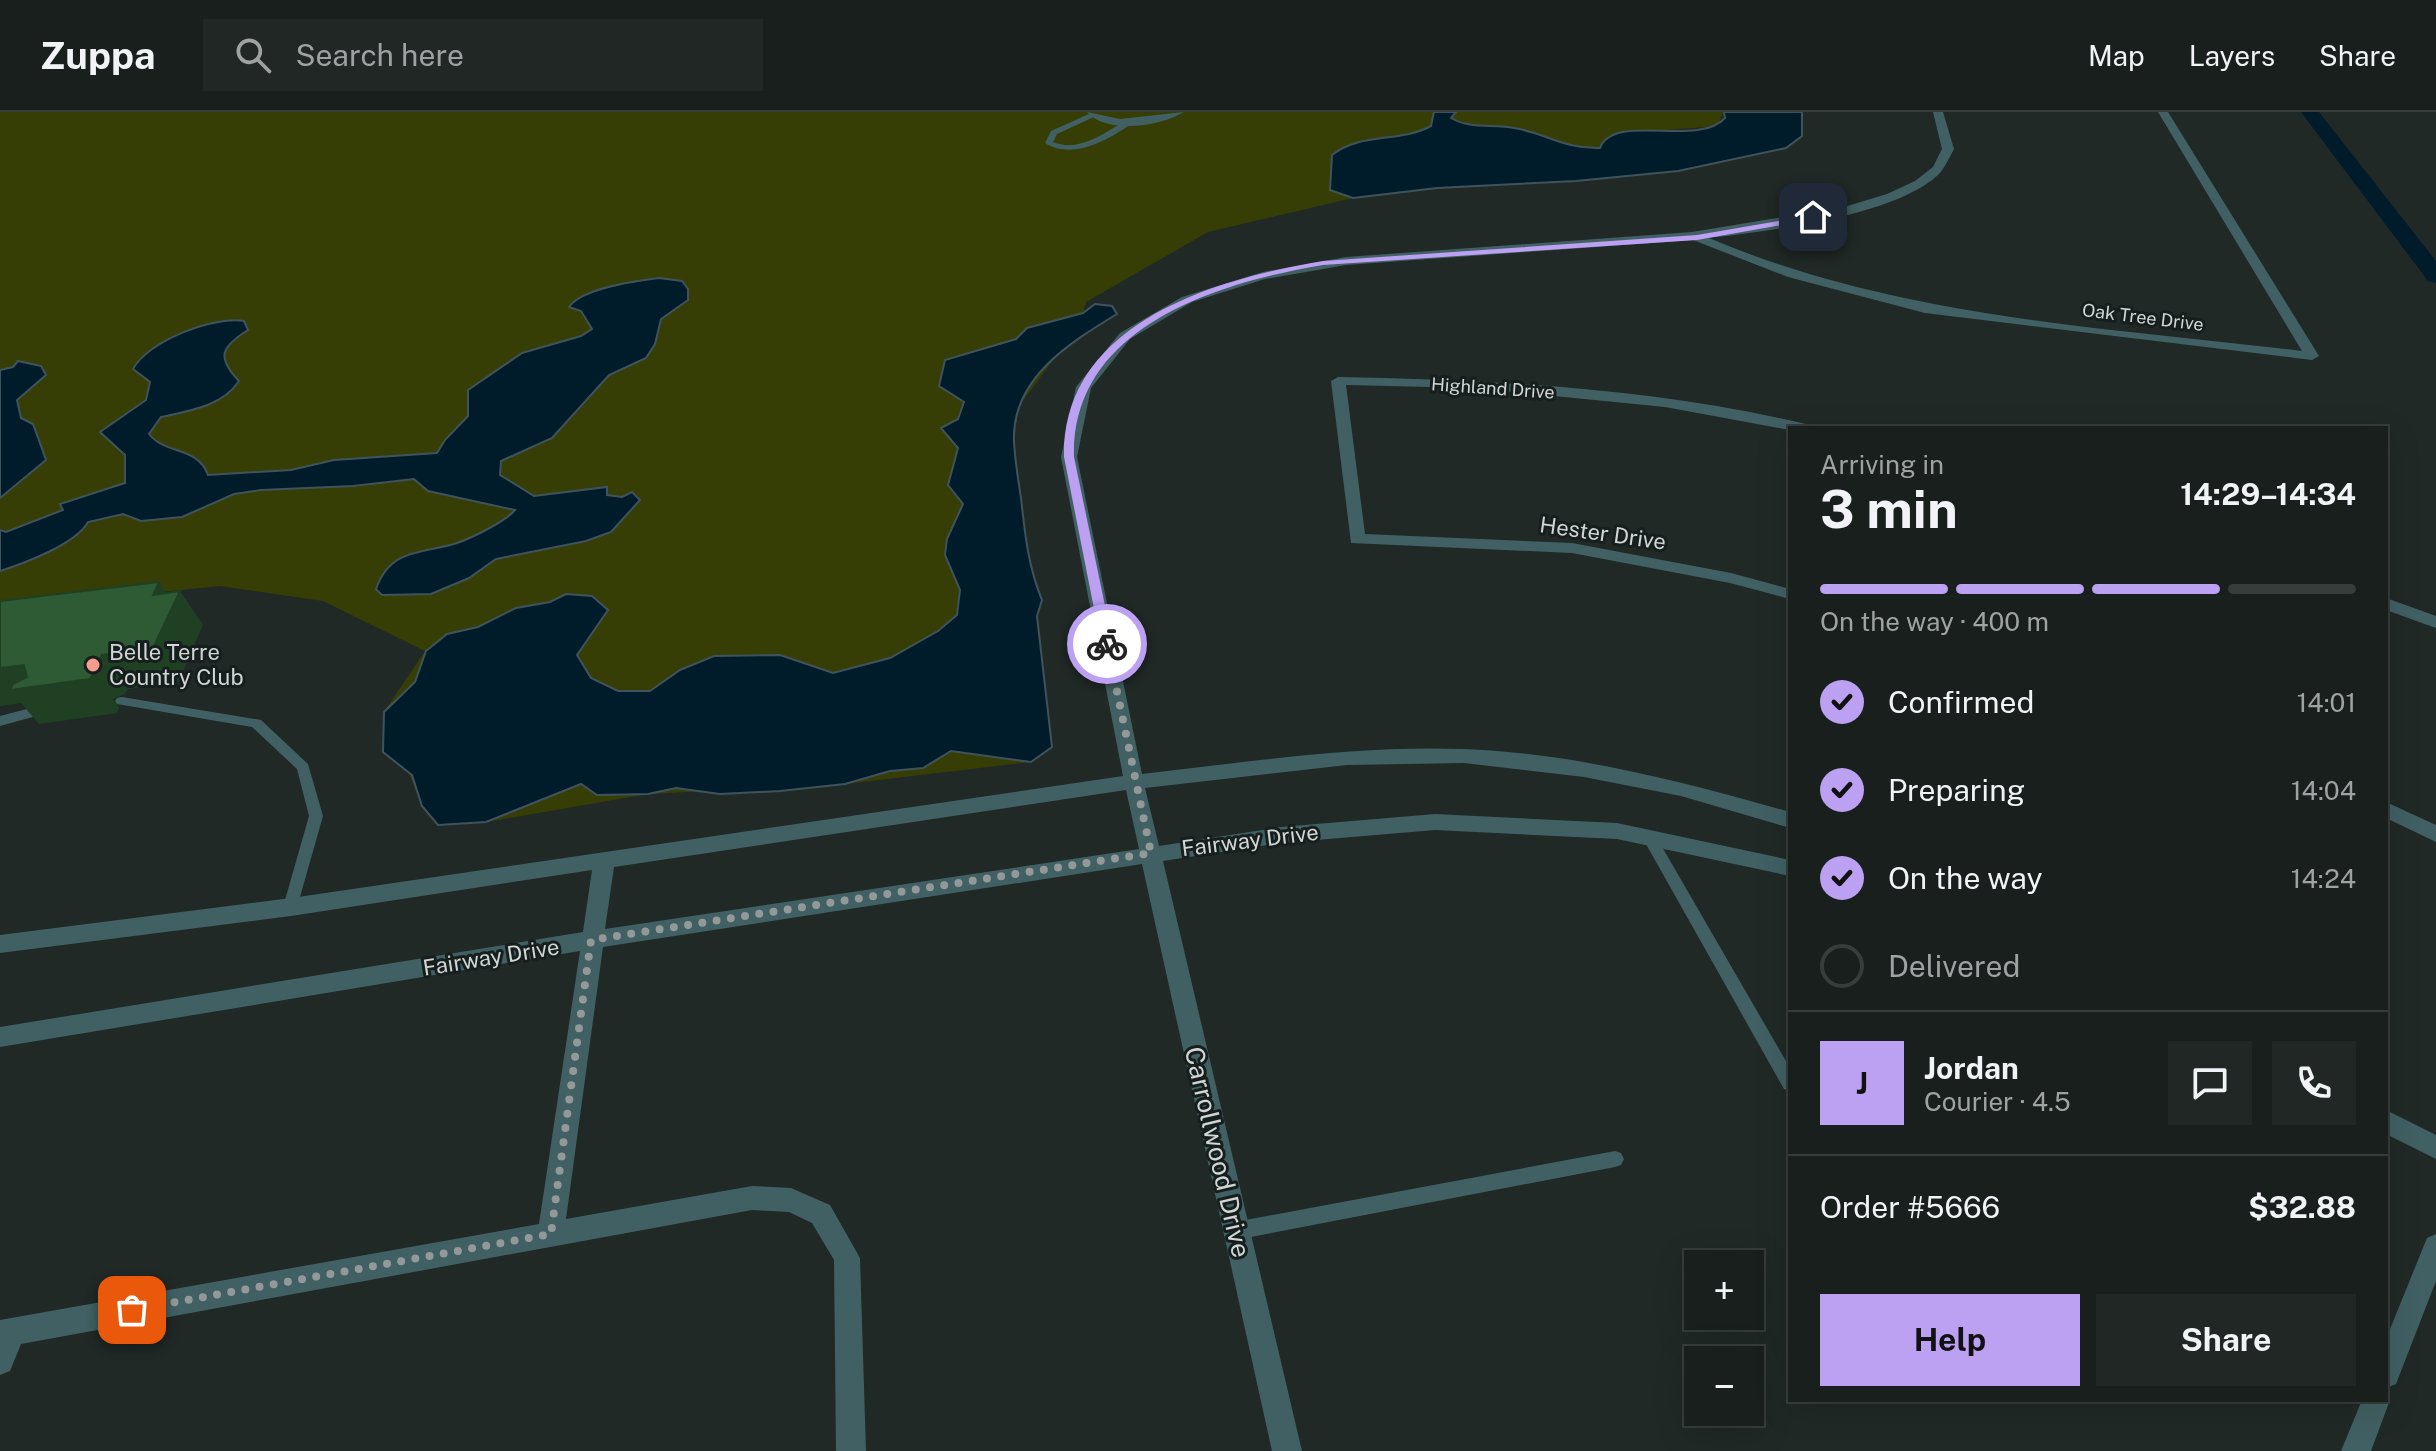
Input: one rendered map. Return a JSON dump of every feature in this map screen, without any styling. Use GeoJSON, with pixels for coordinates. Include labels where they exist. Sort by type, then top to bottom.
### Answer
{"type":"FeatureCollection","features":[{"type":"Feature","properties":{"kind":"street"},"geometry":{"type":"LineString","coordinates":[[1095,116],[1130,122],[1179,112]]}},
{"type":"Feature","properties":{"kind":"street","name":"Carrollwood Drive"},"geometry":{"type":"LineString","coordinates":[[1287,1451],[1134,782],[1069,457],[1069,430],[1084,385],[1117,343],[1162,312],[1275,271],[1367,259],[1697,237],[1753,230],[1844,211],[1906,190],[1935,173],[1948,149],[1938,112]]}},
{"type":"Feature","properties":{"kind":"street","name":"Oak Tree Drive"},"geometry":{"type":"LineString","coordinates":[[1697,237],[1798,279],[1901,305],[1959,315],[2312,356],[2163,112]]}},
{"type":"Feature","properties":{"kind":"street","name":"Highland Drive"},"geometry":{"type":"LineString","coordinates":[[1357,539],[1338,381],[1473,384],[1665,403],[1794,426]]}},
{"type":"Feature","properties":{"kind":"street","name":"Hester Drive"},"geometry":{"type":"LineString","coordinates":[[1357,539],[1572,548],[1731,578],[1788,593]]}},
{"type":"Feature","properties":{"kind":"street"},"geometry":{"type":"LineString","coordinates":[[2388,605],[2436,622]]}},
{"type":"Feature","properties":{"kind":"street"},"geometry":{"type":"LineString","coordinates":[[0,944],[291,907],[1134,782],[1347,758],[1464,756],[1584,770],[1681,789],[1788,819]]}},
{"type":"Feature","properties":{"kind":"street"},"geometry":{"type":"LineString","coordinates":[[2388,810],[2436,834]]}},
{"type":"Feature","properties":{"kind":"street","name":"Fairway Drive"},"geometry":{"type":"LineString","coordinates":[[0,1037],[591,940],[1281,835],[1435,822],[1617,831],[1788,868]]}},
{"type":"Feature","properties":{"kind":"street"},"geometry":{"type":"LineString","coordinates":[[551,1234],[604,861]]}},
{"type":"Feature","properties":{"kind":"street"},"geometry":{"type":"LineString","coordinates":[[2388,1122],[2436,1148]]}},
{"type":"Feature","properties":{"kind":"street"},"geometry":{"type":"LineString","coordinates":[[0,1361],[6,1333],[752,1198],[791,1200],[821,1214],[847,1258],[851,1451]]}},
{"type":"Feature","properties":{"kind":"street"},"geometry":{"type":"LineString","coordinates":[[2388,1369],[2436,1247]]}},
{"type":"Feature","properties":{"kind":"street"},"geometry":{"type":"LineString","coordinates":[[2356,1451],[2375,1402]]}},
{"type":"Feature","properties":{"kind":"lane"},"geometry":{"type":"LineString","coordinates":[[1095,116],[1054,133],[1049,143],[1055,146],[1083,146],[1130,122]]}},
{"type":"Feature","properties":{"kind":"lane"},"geometry":{"type":"LineString","coordinates":[[122,701],[256,723],[303,767],[316,816],[291,907]]}},
{"type":"Feature","properties":{"kind":"lane"},"geometry":{"type":"LineString","coordinates":[[0,721],[46,709]]}},
{"type":"Feature","properties":{"kind":"lane"},"geometry":{"type":"LineString","coordinates":[[1649,837],[1788,1080]]}},
{"type":"Feature","properties":{"kind":"lane"},"geometry":{"type":"LineString","coordinates":[[1235,1231],[1615,1159]]}},
{"type":"Feature","properties":{"kind":"green space","name":"Belle Terre Country Club"},"geometry":{"type":"Polygon","coordinates":[[[0,112],[1723,112],[1718,126],[1667,130],[1600,148],[1559,145],[1517,128],[1431,126],[1330,167],[1353,198],[1208,232],[1086,302],[1083,313],[1087,332],[1056,356],[1019,406],[1014,439],[1052,747],[1031,762],[845,784],[648,794],[486,822],[422,806],[384,712],[425,651],[323,601],[220,586],[63,602],[0,626],[0,112]]]}},
{"type":"Feature","properties":{"kind":"water"},"geometry":{"type":"Polygon","coordinates":[[[1434,112],[1456,112],[1451,118],[1465,124],[1514,128],[1587,148],[1600,148],[1608,138],[1622,132],[1696,130],[1712,126],[1725,118],[1724,112],[1802,112],[1802,136],[1786,148],[1678,171],[1576,181],[1437,188],[1353,198],[1330,190],[1332,155],[1355,143],[1407,134],[1431,126],[1434,112]]]}},
{"type":"Feature","properties":{"kind":"water"},"geometry":{"type":"Polygon","coordinates":[[[659,278],[682,281],[688,289],[688,300],[661,319],[655,344],[646,358],[609,375],[552,438],[501,461],[500,475],[534,496],[607,487],[607,495],[622,497],[632,492],[640,500],[611,532],[586,541],[496,559],[469,578],[431,594],[382,595],[376,589],[382,575],[399,559],[463,541],[497,524],[515,510],[428,491],[414,479],[234,494],[182,517],[141,521],[123,514],[88,522],[73,538],[61,545],[0,571],[0,530],[6,532],[63,510],[60,504],[125,483],[125,455],[100,432],[146,400],[150,382],[133,369],[152,349],[182,333],[216,322],[244,321],[248,330],[227,347],[225,353],[227,365],[239,381],[215,402],[161,417],[149,434],[156,441],[197,459],[208,475],[291,470],[334,460],[437,453],[468,416],[468,390],[522,353],[581,336],[592,329],[581,311],[569,307],[576,300],[610,286],[659,278]]]}},
{"type":"Feature","properties":{"kind":"water"},"geometry":{"type":"Polygon","coordinates":[[[1095,304],[1112,306],[1117,314],[1080,337],[1046,365],[1022,400],[1016,420],[1014,449],[1026,537],[1033,575],[1042,600],[1037,616],[1052,747],[1031,762],[951,751],[923,768],[890,771],[845,784],[720,794],[676,788],[648,794],[597,795],[581,784],[486,822],[438,825],[422,806],[412,775],[383,752],[384,712],[415,682],[426,651],[447,634],[478,627],[516,608],[550,602],[566,594],[592,596],[608,610],[577,655],[591,678],[618,691],[650,691],[680,670],[714,656],[780,655],[833,673],[890,658],[938,631],[957,615],[960,590],[945,555],[947,539],[963,504],[948,485],[958,448],[941,428],[958,419],[964,402],[939,386],[945,360],[1016,339],[1027,328],[1083,313],[1095,304]]]}},
{"type":"Feature","properties":{"kind":"water"},"geometry":{"type":"Polygon","coordinates":[[[18,361],[41,366],[46,375],[17,400],[21,418],[33,424],[46,460],[0,498],[0,370],[13,367],[18,361]]]}},
{"type":"Feature","properties":{"kind":"building"},"geometry":{"type":"Polygon","coordinates":[[[159,582],[153,595],[180,591],[153,648],[102,655],[99,661],[86,665],[93,674],[90,679],[10,690],[13,684],[27,677],[24,665],[0,668],[0,601],[159,582]]]}},
{"type":"Feature","properties":{"kind":"waterway"},"geometry":{"type":"LineString","coordinates":[[2310,112],[2436,276]]}},
{"type":"Feature","properties":{"kind":"way so far"},"geometry":{"type":"LineString","coordinates":[[132,1310],[551,1234],[591,940],[1151,853],[1107,644]]}},
{"type":"Feature","properties":{"kind":"place","name":"Belle Terre Country Club"},"geometry":{"type":"Point","coordinates":[93,665]}},
{"type":"Feature","properties":{"kind":"route"},"geometry":{"type":"LineString","coordinates":[[1107,644],[1069,457],[1069,430],[1084,385],[1117,343],[1140,325],[1162,312],[1235,284],[1275,271],[1323,263],[1697,237],[1753,230],[1813,217]]}}]}
